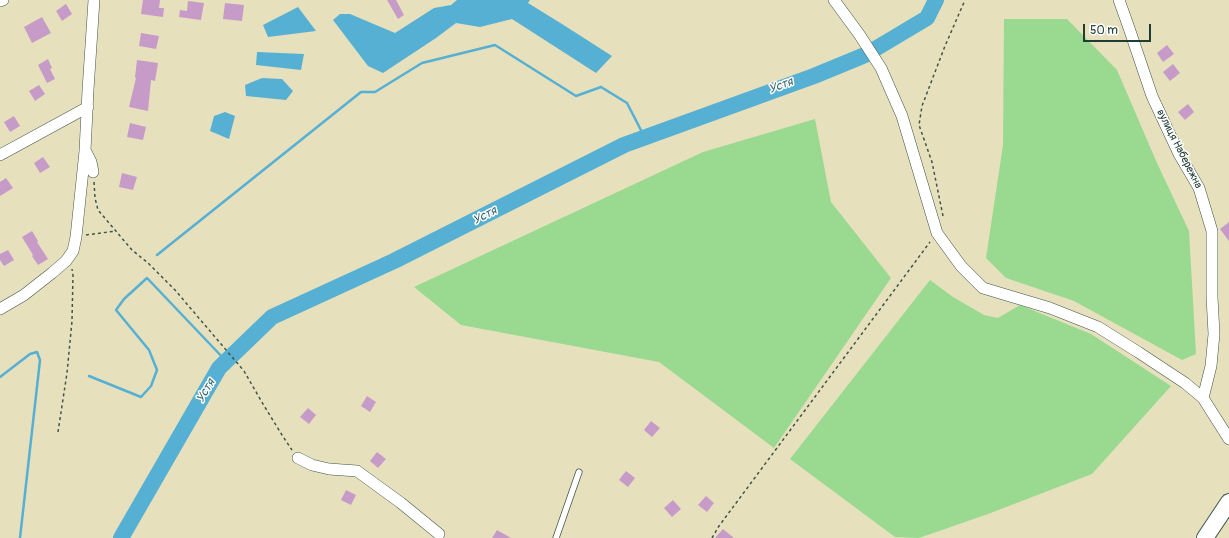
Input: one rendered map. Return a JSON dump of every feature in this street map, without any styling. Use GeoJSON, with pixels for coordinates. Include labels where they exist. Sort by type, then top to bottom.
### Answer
{"type":"FeatureCollection","features":[{"type":"Feature","properties":{"kind":"street"},"geometry":{"type":"LineString","coordinates":[[0,309],[24,295],[66,261],[73,251],[86,151],[88,90],[94,0]]}},
{"type":"Feature","properties":{"kind":"street"},"geometry":{"type":"LineString","coordinates":[[834,0],[859,34],[881,68],[902,116],[937,233],[961,266],[983,288],[1050,308],[1098,327],[1185,383],[1203,398],[1229,438]]}},
{"type":"Feature","properties":{"kind":"street","name":"вулиця Набережна"},"geometry":{"type":"LineString","coordinates":[[1119,0],[1130,28],[1152,96],[1176,148],[1199,188],[1212,231],[1212,297],[1214,334],[1211,366],[1203,398]]}},
{"type":"Feature","properties":{"kind":"street"},"geometry":{"type":"LineString","coordinates":[[0,155],[88,107]]}},
{"type":"Feature","properties":{"kind":"street"},"geometry":{"type":"LineString","coordinates":[[86,151],[91,162],[93,172]]}},
{"type":"Feature","properties":{"kind":"street"},"geometry":{"type":"LineString","coordinates":[[298,458],[312,465],[329,470],[357,471],[401,503],[440,537]]}},
{"type":"Feature","properties":{"kind":"street"},"geometry":{"type":"LineString","coordinates":[[1205,538],[1229,502]]}},
{"type":"Feature","properties":{"kind":"lane"},"geometry":{"type":"LineString","coordinates":[[556,538],[579,472]]}},
{"type":"Feature","properties":{"kind":"path"},"geometry":{"type":"LineString","coordinates":[[712,538],[937,233],[945,227],[932,162],[919,125],[922,106],[945,46],[965,0]]}},
{"type":"Feature","properties":{"kind":"path"},"geometry":{"type":"LineString","coordinates":[[93,172],[95,198],[98,210],[132,250],[148,262],[175,290],[244,371],[282,435],[298,458]]}},
{"type":"Feature","properties":{"kind":"path"},"geometry":{"type":"LineString","coordinates":[[76,237],[116,231]]}},
{"type":"Feature","properties":{"kind":"path"},"geometry":{"type":"LineString","coordinates":[[58,432],[67,373],[72,321],[73,275],[70,256]]}},
{"type":"Feature","properties":{"kind":"green space"},"geometry":{"type":"Polygon","coordinates":[[[1004,19],[1067,19],[1117,70],[1157,163],[1189,231],[1196,354],[1182,360],[1074,301],[1006,278],[986,258],[1003,145],[1004,19]]]}},
{"type":"Feature","properties":{"kind":"green space"},"geometry":{"type":"Polygon","coordinates":[[[815,119],[831,202],[891,278],[774,448],[659,362],[461,325],[414,287],[703,152],[815,119]]]}},
{"type":"Feature","properties":{"kind":"green space"},"geometry":{"type":"Polygon","coordinates":[[[930,280],[953,297],[984,315],[998,318],[1020,305],[1091,334],[1171,386],[1092,474],[988,514],[919,538],[895,537],[790,459],[930,280]]]}},
{"type":"Feature","properties":{"kind":"water"},"geometry":{"type":"Polygon","coordinates":[[[457,0],[530,0],[528,3],[612,56],[596,73],[512,19],[480,27],[456,23],[383,73],[368,66],[333,20],[340,14],[350,14],[395,33],[434,8],[451,5],[457,0]]]}},
{"type":"Feature","properties":{"kind":"water"},"geometry":{"type":"Polygon","coordinates":[[[298,7],[316,31],[268,37],[263,25],[298,7]]]}},
{"type":"Feature","properties":{"kind":"water"},"geometry":{"type":"Polygon","coordinates":[[[257,52],[304,54],[301,70],[256,65],[257,52]]]}},
{"type":"Feature","properties":{"kind":"water"},"geometry":{"type":"Polygon","coordinates":[[[262,78],[282,79],[293,91],[286,100],[246,96],[245,85],[262,78]]]}},
{"type":"Feature","properties":{"kind":"water"},"geometry":{"type":"Polygon","coordinates":[[[225,112],[235,116],[229,139],[210,131],[214,116],[225,112]]]}},
{"type":"Feature","properties":{"kind":"building"},"geometry":{"type":"Polygon","coordinates":[[[143,0],[160,0],[159,8],[164,8],[163,17],[141,14],[143,0]]]}},
{"type":"Feature","properties":{"kind":"building"},"geometry":{"type":"Polygon","coordinates":[[[387,0],[396,0],[404,15],[398,19],[387,0]]]}},
{"type":"Feature","properties":{"kind":"building"},"geometry":{"type":"Polygon","coordinates":[[[188,1],[204,3],[201,20],[179,17],[180,10],[187,11],[188,1]]]}},
{"type":"Feature","properties":{"kind":"building"},"geometry":{"type":"Polygon","coordinates":[[[225,3],[244,5],[242,21],[223,19],[225,3]]]}},
{"type":"Feature","properties":{"kind":"building"},"geometry":{"type":"Polygon","coordinates":[[[66,4],[72,14],[62,21],[56,11],[66,4]]]}},
{"type":"Feature","properties":{"kind":"building"},"geometry":{"type":"Polygon","coordinates":[[[42,17],[51,33],[32,43],[24,27],[42,17]]]}},
{"type":"Feature","properties":{"kind":"building"},"geometry":{"type":"Polygon","coordinates":[[[141,33],[159,36],[156,49],[139,46],[141,33]]]}},
{"type":"Feature","properties":{"kind":"building"},"geometry":{"type":"Polygon","coordinates":[[[1167,45],[1174,54],[1163,62],[1157,53],[1167,45]]]}},
{"type":"Feature","properties":{"kind":"building"},"geometry":{"type":"Polygon","coordinates":[[[48,59],[52,68],[50,69],[55,79],[47,83],[38,65],[48,59]]]}},
{"type":"Feature","properties":{"kind":"building"},"geometry":{"type":"Polygon","coordinates":[[[137,60],[158,63],[155,81],[151,80],[148,111],[129,107],[136,78],[137,60]]]}},
{"type":"Feature","properties":{"kind":"building"},"geometry":{"type":"Polygon","coordinates":[[[1173,64],[1180,73],[1170,81],[1163,72],[1173,64]]]}},
{"type":"Feature","properties":{"kind":"building"},"geometry":{"type":"Polygon","coordinates":[[[39,85],[45,94],[35,101],[29,91],[39,85]]]}},
{"type":"Feature","properties":{"kind":"building"},"geometry":{"type":"Polygon","coordinates":[[[1188,104],[1194,112],[1185,120],[1178,112],[1188,104]]]}},
{"type":"Feature","properties":{"kind":"building"},"geometry":{"type":"Polygon","coordinates":[[[14,116],[20,126],[10,132],[4,122],[14,116]]]}},
{"type":"Feature","properties":{"kind":"building"},"geometry":{"type":"Polygon","coordinates":[[[130,123],[146,127],[143,140],[127,137],[130,123]]]}},
{"type":"Feature","properties":{"kind":"building"},"geometry":{"type":"Polygon","coordinates":[[[43,157],[50,167],[40,173],[34,163],[43,157]]]}},
{"type":"Feature","properties":{"kind":"building"},"geometry":{"type":"Polygon","coordinates":[[[122,173],[137,177],[133,190],[119,187],[122,173]]]}},
{"type":"Feature","properties":{"kind":"building"},"geometry":{"type":"Polygon","coordinates":[[[6,178],[13,188],[0,196],[0,182],[6,178]]]}},
{"type":"Feature","properties":{"kind":"building"},"geometry":{"type":"Polygon","coordinates":[[[1229,222],[1229,241],[1220,229],[1229,222]]]}},
{"type":"Feature","properties":{"kind":"building"},"geometry":{"type":"Polygon","coordinates":[[[32,231],[48,259],[38,265],[22,237],[32,231]]]}},
{"type":"Feature","properties":{"kind":"building"},"geometry":{"type":"Polygon","coordinates":[[[8,250],[14,260],[4,266],[0,260],[0,254],[8,250]]]}},
{"type":"Feature","properties":{"kind":"building"},"geometry":{"type":"Polygon","coordinates":[[[367,396],[376,402],[370,412],[361,406],[367,396]]]}},
{"type":"Feature","properties":{"kind":"building"},"geometry":{"type":"Polygon","coordinates":[[[308,408],[316,415],[309,424],[300,417],[308,408]]]}},
{"type":"Feature","properties":{"kind":"building"},"geometry":{"type":"Polygon","coordinates":[[[651,421],[660,428],[652,437],[644,430],[651,421]]]}},
{"type":"Feature","properties":{"kind":"building"},"geometry":{"type":"Polygon","coordinates":[[[377,452],[386,459],[378,468],[370,461],[377,452]]]}},
{"type":"Feature","properties":{"kind":"building"},"geometry":{"type":"Polygon","coordinates":[[[626,471],[635,478],[628,487],[619,480],[626,471]]]}},
{"type":"Feature","properties":{"kind":"building"},"geometry":{"type":"Polygon","coordinates":[[[346,490],[356,495],[351,505],[341,500],[346,490]]]}},
{"type":"Feature","properties":{"kind":"building"},"geometry":{"type":"Polygon","coordinates":[[[706,496],[714,503],[707,512],[698,505],[706,496]]]}},
{"type":"Feature","properties":{"kind":"building"},"geometry":{"type":"Polygon","coordinates":[[[673,500],[681,509],[672,517],[664,508],[673,500]]]}},
{"type":"Feature","properties":{"kind":"building"},"geometry":{"type":"Polygon","coordinates":[[[723,529],[734,538],[715,538],[723,529]]]}},
{"type":"Feature","properties":{"kind":"building"},"geometry":{"type":"Polygon","coordinates":[[[497,530],[511,538],[492,538],[497,530]]]}},
{"type":"Feature","properties":{"kind":"waterway","name":"Устя"},"geometry":{"type":"LineString","coordinates":[[121,538],[219,368],[272,317],[394,261],[624,145],[814,76],[865,55],[927,18],[936,0]]}},
{"type":"Feature","properties":{"kind":"waterway"},"geometry":{"type":"LineString","coordinates":[[157,255],[361,92],[375,92],[422,63],[495,45],[576,96],[601,87],[627,103],[645,138]]}},
{"type":"Feature","properties":{"kind":"waterway"},"geometry":{"type":"LineString","coordinates":[[89,376],[141,397],[151,386],[157,370],[149,350],[116,310],[124,299],[147,278],[226,361]]}},
{"type":"Feature","properties":{"kind":"waterway"},"geometry":{"type":"LineString","coordinates":[[0,377],[30,354],[37,352],[40,360],[20,538]]}}]}
